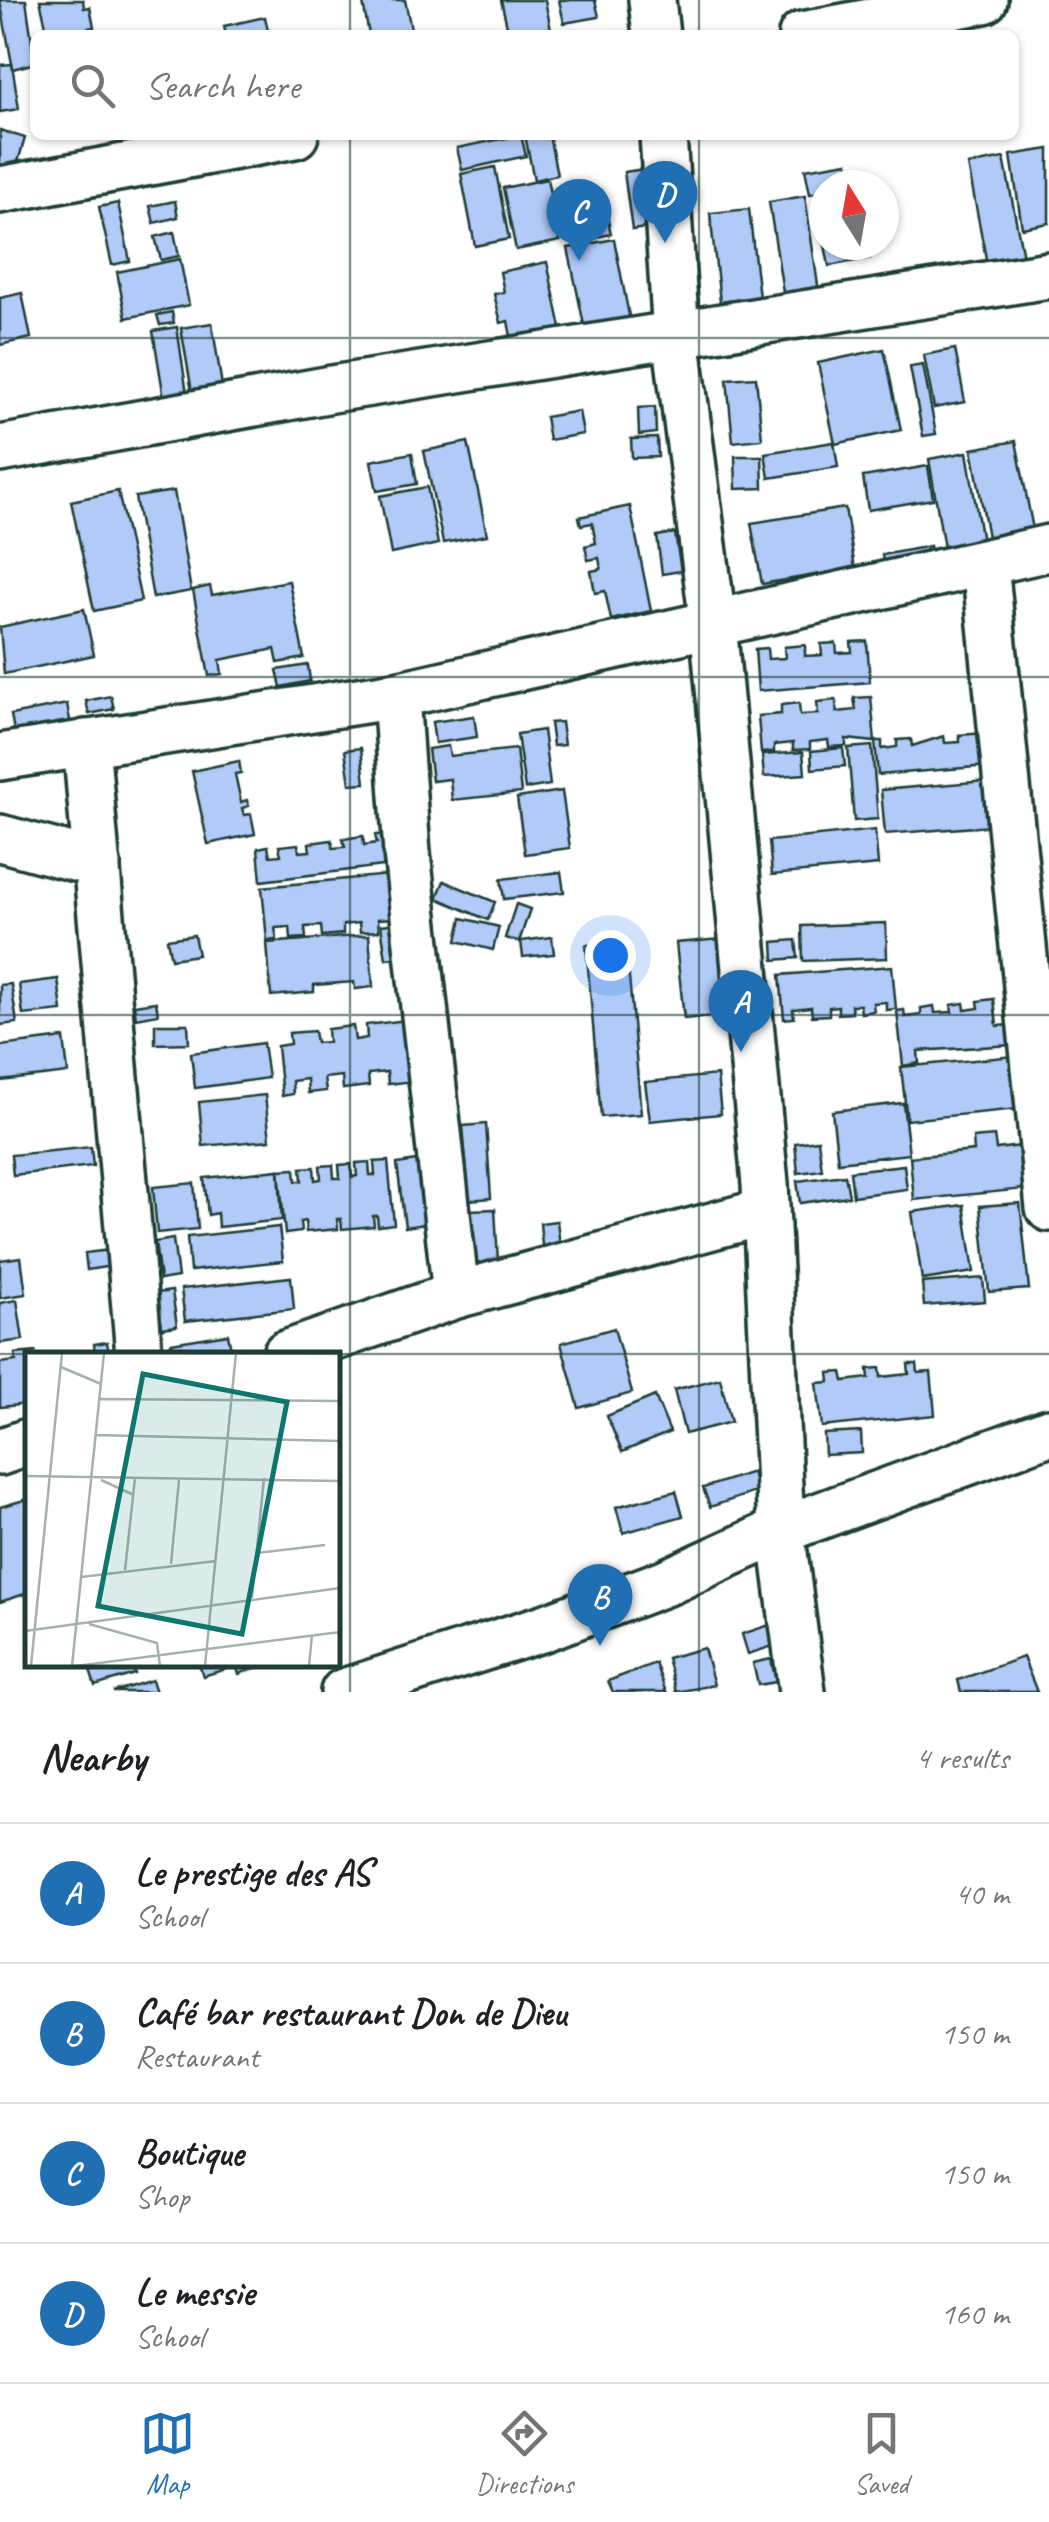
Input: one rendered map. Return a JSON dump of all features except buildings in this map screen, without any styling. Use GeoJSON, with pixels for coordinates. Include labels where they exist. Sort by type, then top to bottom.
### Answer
{"type":"FeatureCollection","features":[{"type":"Feature","properties":{"kind":"street"},"geometry":{"type":"LineString","coordinates":[[652,0],[655,30]]}},
{"type":"Feature","properties":{"kind":"street"},"geometry":{"type":"LineString","coordinates":[[828,30],[984,0]]}},
{"type":"Feature","properties":{"kind":"street"},"geometry":{"type":"LineString","coordinates":[[0,190],[268,140]]}},
{"type":"Feature","properties":{"kind":"street"},"geometry":{"type":"LineString","coordinates":[[663,140],[676,336],[713,624],[764,1212],[781,1530],[802,1692]]}},
{"type":"Feature","properties":{"kind":"street"},"geometry":{"type":"LineString","coordinates":[[0,449],[332,389],[1049,274]]}},
{"type":"Feature","properties":{"kind":"street"},"geometry":{"type":"LineString","coordinates":[[0,757],[396,695],[1049,548]]}},
{"type":"Feature","properties":{"kind":"street"},"geometry":{"type":"LineString","coordinates":[[985,564],[1045,1103],[1049,1208]]}},
{"type":"Feature","properties":{"kind":"street"},"geometry":{"type":"LineString","coordinates":[[396,695],[407,853],[456,1296]]}},
{"type":"Feature","properties":{"kind":"street"},"geometry":{"type":"LineString","coordinates":[[86,743],[139,1352]]}},
{"type":"Feature","properties":{"kind":"street"},"geometry":{"type":"LineString","coordinates":[[0,838],[97,864]]}},
{"type":"Feature","properties":{"kind":"street"},"geometry":{"type":"LineString","coordinates":[[292,1352],[456,1296],[764,1212]]}},
{"type":"Feature","properties":{"kind":"street"},"geometry":{"type":"LineString","coordinates":[[344,1692],[544,1628],[667,1582],[781,1530],[1049,1432]]}},
{"type":"Feature","properties":{"kind":"street"},"geometry":{"type":"LineString","coordinates":[[0,1452],[25,1443]]}},
{"type":"Feature","properties":{"kind":"place","name":"Le messie"},"geometry":{"type":"Point","coordinates":[665,243]}},
{"type":"Feature","properties":{"kind":"place","name":"Boutique"},"geometry":{"type":"Point","coordinates":[579,261]}},
{"type":"Feature","properties":{"kind":"place","name":"Le prestige des AS"},"geometry":{"type":"Point","coordinates":[741,1052]}},
{"type":"Feature","properties":{"kind":"place","name":"Café bar restaurant Don de Dieu"},"geometry":{"type":"Point","coordinates":[600,1646]}}]}
